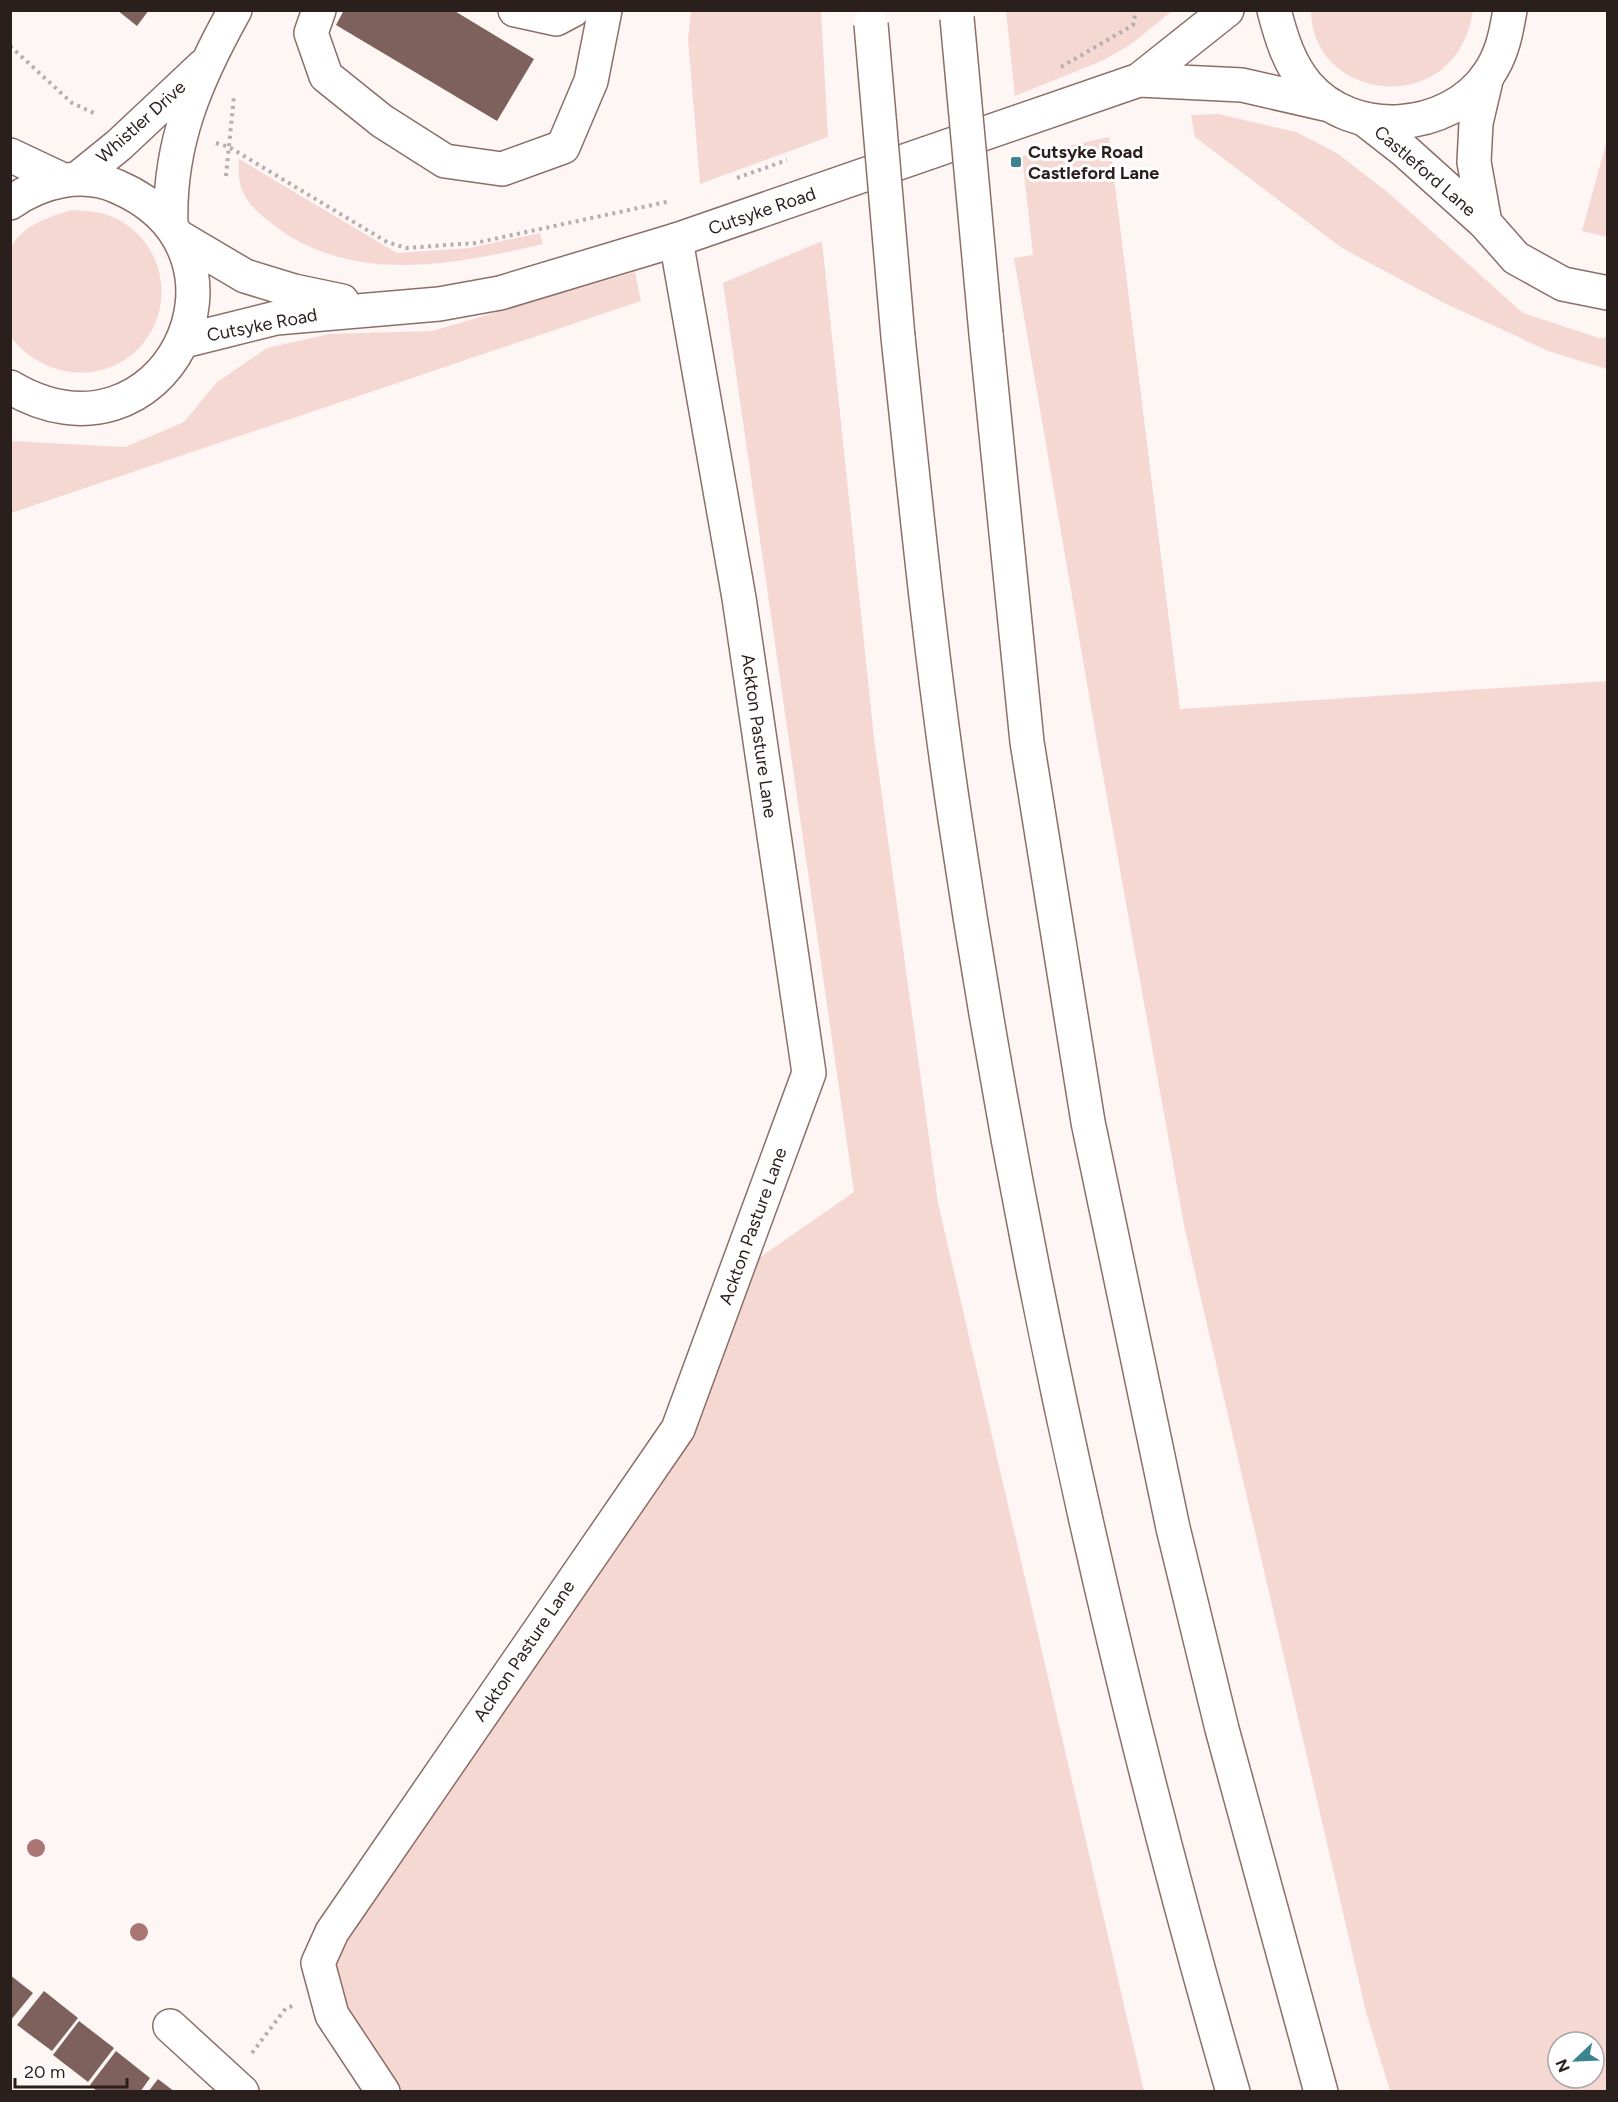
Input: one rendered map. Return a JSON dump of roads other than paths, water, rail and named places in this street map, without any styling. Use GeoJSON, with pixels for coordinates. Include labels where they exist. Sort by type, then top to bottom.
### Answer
{"type":"FeatureCollection","features":[{"type":"Feature","properties":{"kind":"main road","name":"Whistler Drive"},"geometry":{"type":"LineString","coordinates":[[175,231],[170,191],[173,160],[204,65],[235,10]]}},
{"type":"Feature","properties":{"kind":"main road"},"geometry":{"type":"LineString","coordinates":[[319,10],[311,33],[326,76],[382,122],[445,161],[502,169],[563,147],[591,81],[605,10]]}},
{"type":"Feature","properties":{"kind":"main road"},"geometry":{"type":"LineString","coordinates":[[515,10],[556,19],[573,10]]}},
{"type":"Feature","properties":{"kind":"main road","name":"Cutsyke Road"},"geometry":{"type":"LineString","coordinates":[[184,341],[276,318],[439,304],[500,293],[676,240],[1139,80],[1227,10]]}},
{"type":"Feature","properties":{"kind":"main road"},"geometry":{"type":"LineString","coordinates":[[1274,10],[1284,47],[1307,85],[1329,105],[1364,119],[1383,123],[1436,115],[1460,102],[1487,76],[1505,43],[1534,10]]}},
{"type":"Feature","properties":{"kind":"main road"},"geometry":{"type":"LineString","coordinates":[[1505,43],[1510,10]]}},
{"type":"Feature","properties":{"kind":"main road"},"geometry":{"type":"LineString","coordinates":[[957,14],[986,334],[1028,742],[1088,1122],[1173,1528],[1222,1729],[1321,2091]]}},
{"type":"Feature","properties":{"kind":"main road"},"geometry":{"type":"LineString","coordinates":[[870,17],[898,337],[955,816],[1003,1114],[1049,1353],[1135,1733],[1233,2091]]}},
{"type":"Feature","properties":{"kind":"main road","name":"Whistler Drive"},"geometry":{"type":"LineString","coordinates":[[70,179],[119,145],[204,65]]}},
{"type":"Feature","properties":{"kind":"main road","name":"Castleford Lane"},"geometry":{"type":"LineString","coordinates":[[1485,223],[1474,162],[1476,123],[1487,76]]}},
{"type":"Feature","properties":{"kind":"main road","name":"Cutsyke Road"},"geometry":{"type":"LineString","coordinates":[[1139,80],[1242,85],[1329,105]]}},
{"type":"Feature","properties":{"kind":"main road","name":"Castleford Lane"},"geometry":{"type":"LineString","coordinates":[[1364,119],[1405,151],[1485,223],[1516,258],[1563,284],[1608,293]]}},
{"type":"Feature","properties":{"kind":"main road"},"geometry":{"type":"LineString","coordinates":[[10,155],[70,179],[109,183],[138,195],[164,216],[175,231],[192,270],[193,306],[184,341],[168,367],[146,388],[120,402],[90,409],[60,408],[31,399],[10,387]]}},
{"type":"Feature","properties":{"kind":"main road"},"geometry":{"type":"LineString","coordinates":[[10,203],[27,191],[70,179]]}},
{"type":"Feature","properties":{"kind":"main road","name":"Cutsyke Road"},"geometry":{"type":"LineString","coordinates":[[175,231],[245,276],[294,291],[376,308]]}},
{"type":"Feature","properties":{"kind":"main road","name":"Ackton Pasture Lane"},"geometry":{"type":"LineString","coordinates":[[383,2091],[332,2015],[318,1963],[332,1932],[678,1429],[810,1073],[739,598],[676,240]]}},
{"type":"Feature","properties":{"kind":"main road"},"geometry":{"type":"LineString","coordinates":[[170,2026],[236,2086]]}},
{"type":"Feature","properties":{"kind":"place","name":"Cutsyke Road Castleford Lane"},"geometry":{"type":"Point","coordinates":[1016,162]}}]}
